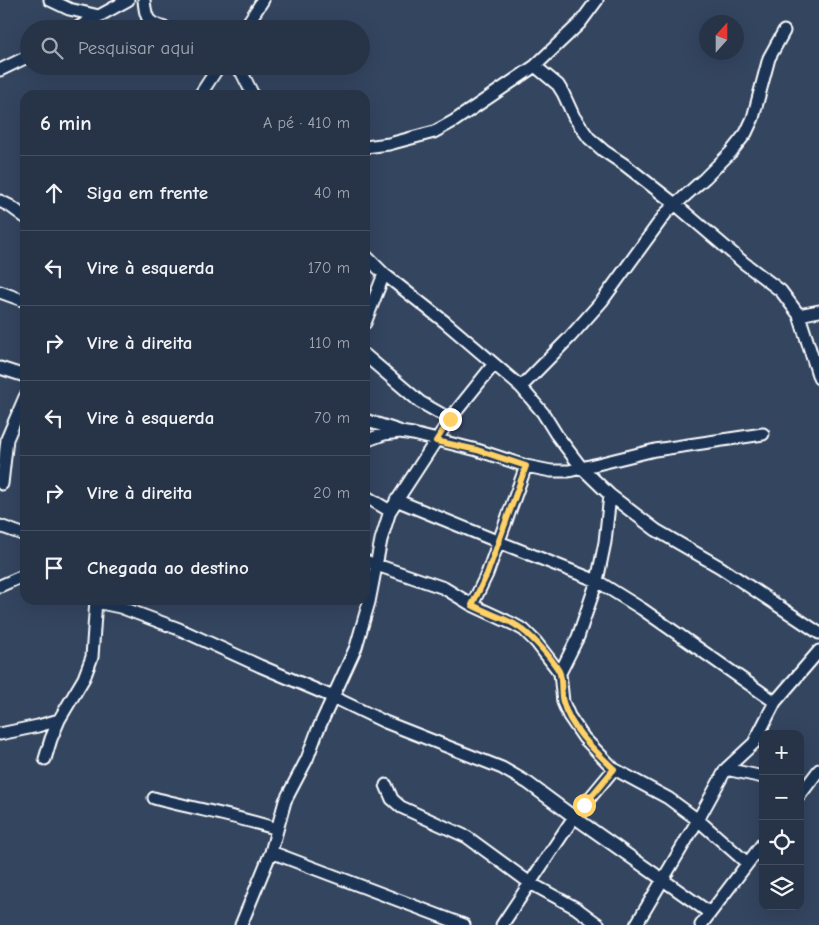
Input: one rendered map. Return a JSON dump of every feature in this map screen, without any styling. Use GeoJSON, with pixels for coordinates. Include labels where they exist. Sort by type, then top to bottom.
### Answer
{"type":"FeatureCollection","features":[{"type":"Feature","properties":{"kind":"street"},"geometry":{"type":"LineString","coordinates":[[50,0],[68,8],[99,16]]}},
{"type":"Feature","properties":{"kind":"street"},"geometry":{"type":"LineString","coordinates":[[92,20],[128,0]]}},
{"type":"Feature","properties":{"kind":"street"},"geometry":{"type":"LineString","coordinates":[[144,0],[148,20]]}},
{"type":"Feature","properties":{"kind":"street"},"geometry":{"type":"LineString","coordinates":[[250,20],[263,0]]}},
{"type":"Feature","properties":{"kind":"street"},"geometry":{"type":"LineString","coordinates":[[370,146],[389,144],[434,132],[454,121],[476,104],[535,66],[580,23],[597,0]]}},
{"type":"Feature","properties":{"kind":"street"},"geometry":{"type":"LineString","coordinates":[[521,387],[602,301],[656,224],[731,152],[746,133],[753,118],[769,58],[784,32]]}},
{"type":"Feature","properties":{"kind":"street"},"geometry":{"type":"LineString","coordinates":[[0,70],[20,60]]}},
{"type":"Feature","properties":{"kind":"street"},"geometry":{"type":"LineString","coordinates":[[535,66],[558,85],[574,116],[589,138],[675,204],[744,263],[781,291],[799,315],[819,378]]}},
{"type":"Feature","properties":{"kind":"street"},"geometry":{"type":"LineString","coordinates":[[203,90],[213,75]]}},
{"type":"Feature","properties":{"kind":"street"},"geometry":{"type":"LineString","coordinates":[[243,75],[250,90]]}},
{"type":"Feature","properties":{"kind":"street"},"geometry":{"type":"LineString","coordinates":[[0,201],[20,213]]}},
{"type":"Feature","properties":{"kind":"street"},"geometry":{"type":"LineString","coordinates":[[370,260],[384,274],[445,322],[521,387],[543,413],[581,467],[610,495],[656,530],[720,567],[819,633]]}},
{"type":"Feature","properties":{"kind":"street"},"geometry":{"type":"LineString","coordinates":[[370,310],[384,274]]}},
{"type":"Feature","properties":{"kind":"street"},"geometry":{"type":"LineString","coordinates":[[0,292],[20,299]]}},
{"type":"Feature","properties":{"kind":"street"},"geometry":{"type":"LineString","coordinates":[[799,315],[819,311]]}},
{"type":"Feature","properties":{"kind":"street"},"geometry":{"type":"LineString","coordinates":[[370,359],[420,402],[450,419]]}},
{"type":"Feature","properties":{"kind":"street"},"geometry":{"type":"LineString","coordinates":[[370,597],[385,524],[390,511],[414,477],[450,419],[494,364]]}},
{"type":"Feature","properties":{"kind":"street"},"geometry":{"type":"LineString","coordinates":[[0,368],[20,372]]}},
{"type":"Feature","properties":{"kind":"street"},"geometry":{"type":"LineString","coordinates":[[2,484],[7,439],[20,409]]}},
{"type":"Feature","properties":{"kind":"street"},"geometry":{"type":"LineString","coordinates":[[370,422],[400,432],[477,450],[526,466],[551,471],[569,471],[655,450],[763,434]]}},
{"type":"Feature","properties":{"kind":"street"},"geometry":{"type":"LineString","coordinates":[[370,439],[384,434],[400,432]]}},
{"type":"Feature","properties":{"kind":"street"},"geometry":{"type":"LineString","coordinates":[[472,605],[487,574],[526,466]]}},
{"type":"Feature","properties":{"kind":"street"},"geometry":{"type":"LineString","coordinates":[[560,673],[578,637],[597,581],[605,542],[610,495]]}},
{"type":"Feature","properties":{"kind":"street"},"geometry":{"type":"LineString","coordinates":[[370,499],[390,511]]}},
{"type":"Feature","properties":{"kind":"street"},"geometry":{"type":"LineString","coordinates":[[396,500],[597,581],[642,609],[775,702]]}},
{"type":"Feature","properties":{"kind":"street"},"geometry":{"type":"LineString","coordinates":[[0,526],[20,533]]}},
{"type":"Feature","properties":{"kind":"street"},"geometry":{"type":"LineString","coordinates":[[370,562],[444,588],[472,605],[524,630],[560,673],[563,702],[569,716],[584,738],[614,769],[668,798],[698,820],[747,863]]}},
{"type":"Feature","properties":{"kind":"street"},"geometry":{"type":"LineString","coordinates":[[0,586],[20,577]]}},
{"type":"Feature","properties":{"kind":"street"},"geometry":{"type":"LineString","coordinates":[[45,759],[50,739],[84,678],[92,658],[96,605]]}},
{"type":"Feature","properties":{"kind":"street"},"geometry":{"type":"LineString","coordinates":[[112,605],[179,629],[417,735],[502,768],[528,783],[710,912]]}},
{"type":"Feature","properties":{"kind":"street"},"geometry":{"type":"LineString","coordinates":[[241,925],[271,852],[285,800],[307,759],[317,732],[356,647],[364,626],[368,605]]}},
{"type":"Feature","properties":{"kind":"street"},"geometry":{"type":"LineString","coordinates":[[637,924],[726,769],[754,743],[775,702],[819,652]]}},
{"type":"Feature","properties":{"kind":"street"},"geometry":{"type":"LineString","coordinates":[[0,734],[59,720]]}},
{"type":"Feature","properties":{"kind":"street"},"geometry":{"type":"LineString","coordinates":[[502,925],[574,817],[614,769]]}},
{"type":"Feature","properties":{"kind":"street"},"geometry":{"type":"LineString","coordinates":[[726,769],[759,776]]}},
{"type":"Feature","properties":{"kind":"street"},"geometry":{"type":"LineString","coordinates":[[804,777],[817,773]]}},
{"type":"Feature","properties":{"kind":"street"},"geometry":{"type":"LineString","coordinates":[[804,789],[817,773]]}},
{"type":"Feature","properties":{"kind":"street"},"geometry":{"type":"LineString","coordinates":[[386,785],[392,799],[401,807],[467,837],[530,883],[576,908],[599,925]]}},
{"type":"Feature","properties":{"kind":"street"},"geometry":{"type":"LineString","coordinates":[[154,798],[246,819],[277,829]]}},
{"type":"Feature","properties":{"kind":"street"},"geometry":{"type":"LineString","coordinates":[[701,925],[759,848]]}},
{"type":"Feature","properties":{"kind":"street"},"geometry":{"type":"LineString","coordinates":[[271,852],[464,925]]}},
{"type":"Feature","properties":{"kind":"route"},"geometry":{"type":"LineString","coordinates":[[450,419],[436,441],[477,450],[526,466],[487,574],[472,605],[524,630],[536,642],[560,673],[563,702],[569,716],[584,738],[614,769],[584,805]]}}]}
